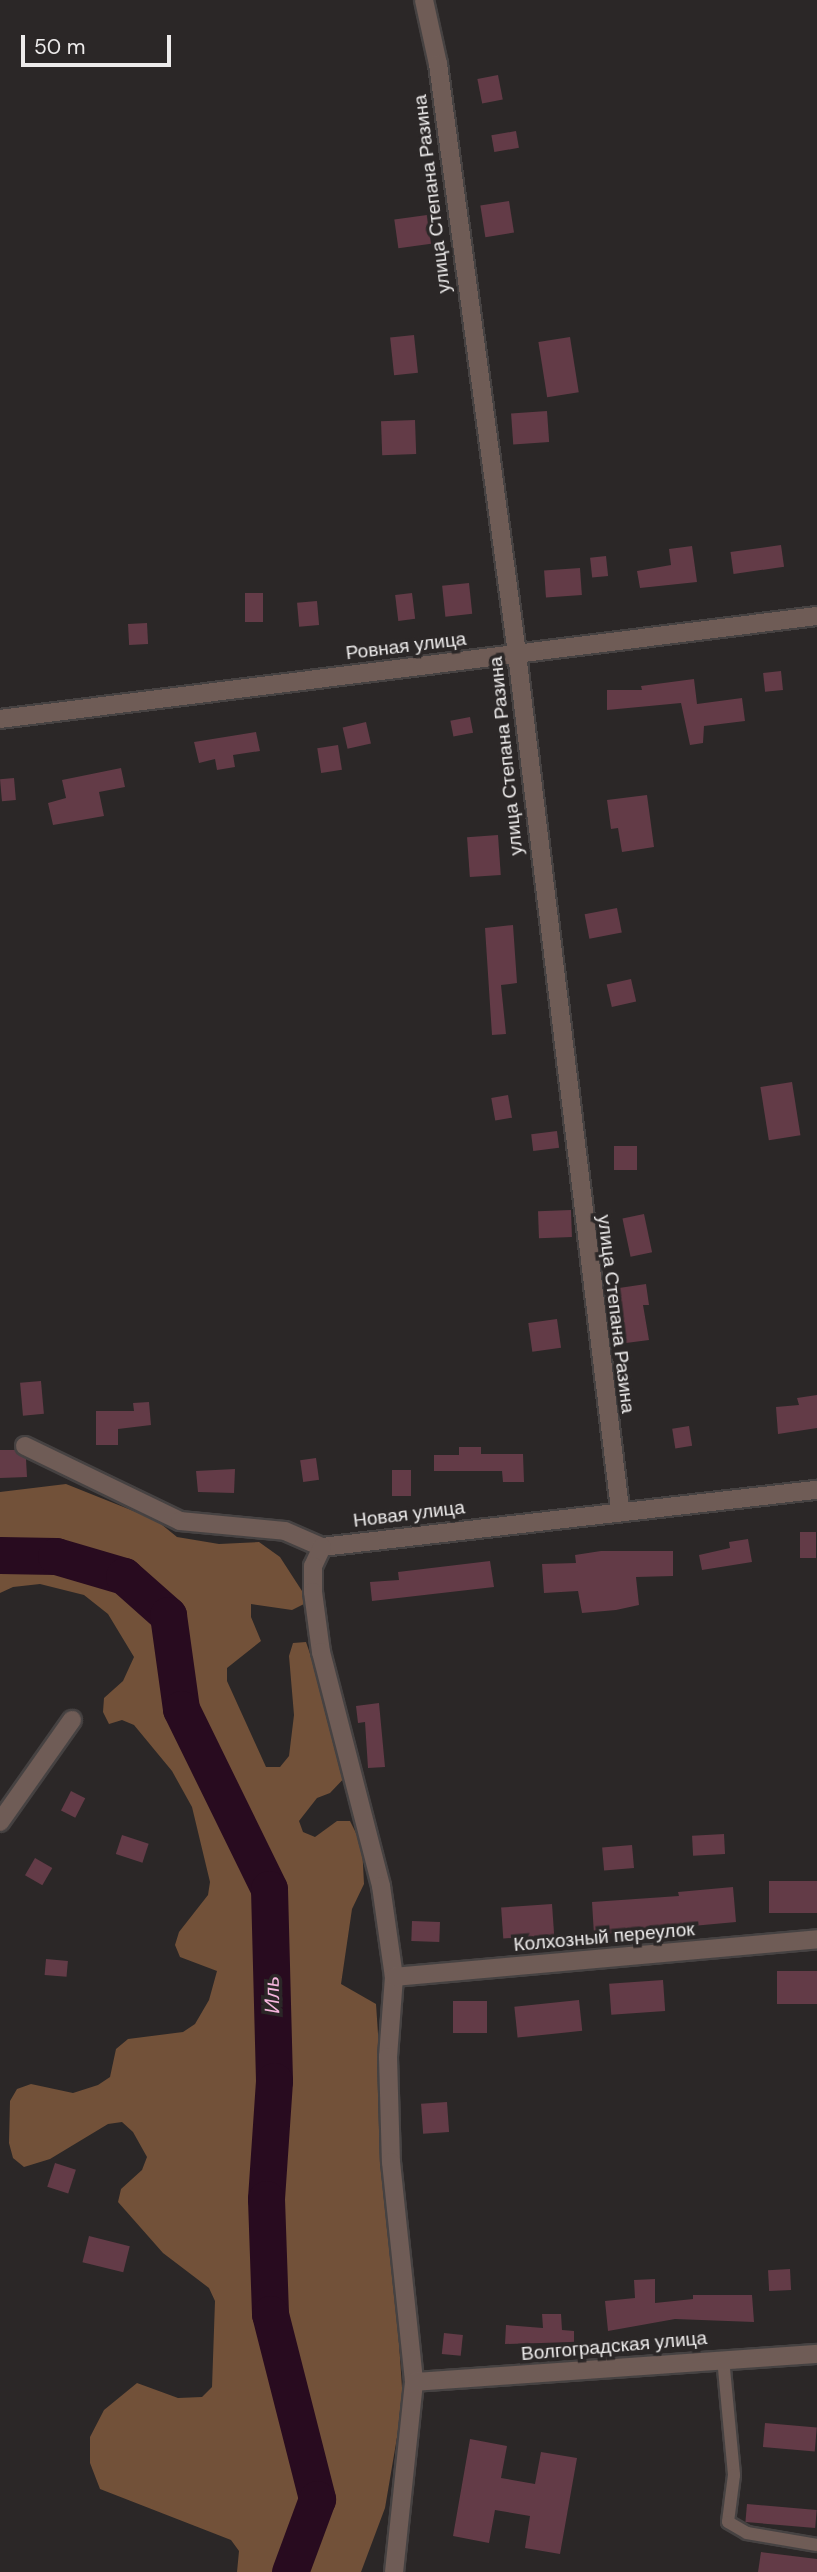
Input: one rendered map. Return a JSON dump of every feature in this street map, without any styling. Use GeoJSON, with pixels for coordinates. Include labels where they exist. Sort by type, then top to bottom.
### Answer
{"type":"FeatureCollection","features":[{"type":"Feature","properties":{"kind":"street","name":"улица Степана Разина"},"geometry":{"type":"LineString","coordinates":[[424,0],[438,64],[517,654],[620,1509]]}},
{"type":"Feature","properties":{"kind":"street","name":"Ровная улица"},"geometry":{"type":"LineString","coordinates":[[0,719],[817,616]]}},
{"type":"Feature","properties":{"kind":"street","name":"Новая улица"},"geometry":{"type":"LineString","coordinates":[[25,1446],[180,1521],[285,1531],[322,1546],[620,1509],[817,1490]]}},
{"type":"Feature","properties":{"kind":"street"},"geometry":{"type":"LineString","coordinates":[[322,1546],[313,1566],[313,1592],[321,1652],[381,1885],[394,1976],[388,2057],[391,2162],[414,2382],[394,2572]]}},
{"type":"Feature","properties":{"kind":"street"},"geometry":{"type":"LineString","coordinates":[[0,1822],[72,1720]]}},
{"type":"Feature","properties":{"kind":"street","name":"Колхозный переулок"},"geometry":{"type":"LineString","coordinates":[[394,1976],[817,1939]]}},
{"type":"Feature","properties":{"kind":"street","name":"Волгоградская улица"},"geometry":{"type":"LineString","coordinates":[[414,2382],[723,2358],[817,2354]]}},
{"type":"Feature","properties":{"kind":"lane"},"geometry":{"type":"LineString","coordinates":[[723,2358],[734,2474],[729,2522],[747,2533],[817,2545]]}},
{"type":"Feature","properties":{"kind":"shaded area"},"geometry":{"type":"Polygon","coordinates":[[[66,1484],[156,1520],[177,1537],[219,1544],[259,1542],[280,1557],[302,1591],[304,1604],[292,1610],[251,1604],[251,1617],[261,1641],[227,1668],[227,1681],[266,1767],[280,1767],[289,1756],[294,1715],[289,1656],[293,1643],[306,1642],[350,1772],[330,1793],[317,1798],[299,1821],[303,1832],[315,1837],[337,1821],[350,1821],[362,1845],[364,1884],[352,1909],[341,1984],[376,2004],[403,2402],[385,2508],[361,2572],[237,2572],[239,2551],[231,2540],[100,2489],[90,2463],[90,2437],[104,2410],[137,2383],[178,2398],[202,2397],[212,2387],[215,2301],[209,2288],[163,2253],[118,2202],[121,2189],[142,2170],[147,2157],[133,2132],[122,2122],[108,2124],[50,2159],[24,2167],[13,2158],[9,2143],[10,2101],[17,2089],[31,2084],[73,2093],[98,2085],[110,2077],[116,2049],[128,2039],[183,2032],[195,2024],[209,2000],[217,1971],[180,1957],[175,1945],[179,1932],[208,1895],[210,1882],[192,1807],[172,1771],[134,1725],[122,1720],[109,1724],[103,1712],[104,1698],[123,1681],[134,1657],[108,1614],[84,1595],[40,1584],[13,1587],[0,1593],[0,1492],[66,1484]]]}},
{"type":"Feature","properties":{"kind":"building"},"geometry":{"type":"Polygon","coordinates":[[[498,75],[503,100],[482,104],[477,79],[498,75]]]}},
{"type":"Feature","properties":{"kind":"building"},"geometry":{"type":"Polygon","coordinates":[[[516,131],[519,148],[494,152],[491,135],[516,131]]]}},
{"type":"Feature","properties":{"kind":"building"},"geometry":{"type":"Polygon","coordinates":[[[509,201],[514,233],[485,237],[480,206],[509,201]]]}},
{"type":"Feature","properties":{"kind":"building"},"geometry":{"type":"Polygon","coordinates":[[[427,215],[431,244],[398,248],[394,220],[427,215]]]}},
{"type":"Feature","properties":{"kind":"building"},"geometry":{"type":"Polygon","coordinates":[[[414,335],[418,373],[394,375],[390,338],[414,335]]]}},
{"type":"Feature","properties":{"kind":"building"},"geometry":{"type":"Polygon","coordinates":[[[570,337],[579,392],[547,397],[538,342],[570,337]]]}},
{"type":"Feature","properties":{"kind":"building"},"geometry":{"type":"Polygon","coordinates":[[[547,411],[549,442],[513,444],[511,414],[547,411]]]}},
{"type":"Feature","properties":{"kind":"building"},"geometry":{"type":"Polygon","coordinates":[[[415,420],[416,454],[382,455],[381,421],[415,420]]]}},
{"type":"Feature","properties":{"kind":"building"},"geometry":{"type":"Polygon","coordinates":[[[781,545],[784,567],[734,574],[730,552],[781,545]]]}},
{"type":"Feature","properties":{"kind":"building"},"geometry":{"type":"Polygon","coordinates":[[[692,546],[697,582],[640,588],[637,571],[671,565],[669,549],[692,546]]]}},
{"type":"Feature","properties":{"kind":"building"},"geometry":{"type":"Polygon","coordinates":[[[606,556],[608,576],[592,578],[590,558],[606,556]]]}},
{"type":"Feature","properties":{"kind":"building"},"geometry":{"type":"Polygon","coordinates":[[[580,568],[582,595],[546,597],[544,571],[580,568]]]}},
{"type":"Feature","properties":{"kind":"building"},"geometry":{"type":"Polygon","coordinates":[[[469,583],[472,614],[445,617],[442,586],[469,583]]]}},
{"type":"Feature","properties":{"kind":"building"},"geometry":{"type":"Polygon","coordinates":[[[245,593],[263,593],[263,622],[245,622],[245,593]]]}},
{"type":"Feature","properties":{"kind":"building"},"geometry":{"type":"Polygon","coordinates":[[[412,593],[415,619],[398,621],[395,595],[412,593]]]}},
{"type":"Feature","properties":{"kind":"building"},"geometry":{"type":"Polygon","coordinates":[[[317,601],[319,625],[299,627],[297,603],[317,601]]]}},
{"type":"Feature","properties":{"kind":"building"},"geometry":{"type":"Polygon","coordinates":[[[147,623],[148,644],[129,645],[128,624],[147,623]]]}},
{"type":"Feature","properties":{"kind":"building"},"geometry":{"type":"Polygon","coordinates":[[[781,671],[783,690],[765,692],[763,673],[781,671]]]}},
{"type":"Feature","properties":{"kind":"building"},"geometry":{"type":"Polygon","coordinates":[[[694,679],[697,704],[742,698],[745,721],[704,726],[703,743],[690,745],[681,703],[607,710],[607,690],[642,690],[641,686],[694,679]]]}},
{"type":"Feature","properties":{"kind":"building"},"geometry":{"type":"Polygon","coordinates":[[[470,717],[473,733],[453,737],[450,721],[470,717]]]}},
{"type":"Feature","properties":{"kind":"building"},"geometry":{"type":"Polygon","coordinates":[[[366,722],[371,743],[348,749],[343,727],[366,722]]]}},
{"type":"Feature","properties":{"kind":"building"},"geometry":{"type":"Polygon","coordinates":[[[256,732],[260,751],[233,755],[235,767],[217,770],[215,759],[199,763],[194,742],[256,732]]]}},
{"type":"Feature","properties":{"kind":"building"},"geometry":{"type":"Polygon","coordinates":[[[338,745],[342,770],[321,773],[317,748],[338,745]]]}},
{"type":"Feature","properties":{"kind":"building"},"geometry":{"type":"Polygon","coordinates":[[[121,768],[125,787],[99,792],[104,816],[53,825],[48,803],[66,798],[62,780],[121,768]]]}},
{"type":"Feature","properties":{"kind":"building"},"geometry":{"type":"Polygon","coordinates":[[[14,778],[16,800],[2,801],[0,779],[14,778]]]}},
{"type":"Feature","properties":{"kind":"building"},"geometry":{"type":"Polygon","coordinates":[[[647,795],[654,847],[622,852],[618,828],[611,829],[607,800],[647,795]]]}},
{"type":"Feature","properties":{"kind":"building"},"geometry":{"type":"Polygon","coordinates":[[[498,835],[501,875],[470,877],[467,837],[498,835]]]}},
{"type":"Feature","properties":{"kind":"building"},"geometry":{"type":"Polygon","coordinates":[[[617,908],[622,933],[589,939],[585,914],[617,908]]]}},
{"type":"Feature","properties":{"kind":"building"},"geometry":{"type":"Polygon","coordinates":[[[513,925],[517,983],[501,985],[506,1034],[492,1035],[485,928],[513,925]]]}},
{"type":"Feature","properties":{"kind":"building"},"geometry":{"type":"Polygon","coordinates":[[[631,979],[636,1001],[612,1007],[607,985],[631,979]]]}},
{"type":"Feature","properties":{"kind":"building"},"geometry":{"type":"Polygon","coordinates":[[[792,1082],[800,1135],[769,1140],[760,1087],[792,1082]]]}},
{"type":"Feature","properties":{"kind":"building"},"geometry":{"type":"Polygon","coordinates":[[[508,1095],[512,1118],[495,1121],[491,1098],[508,1095]]]}},
{"type":"Feature","properties":{"kind":"building"},"geometry":{"type":"Polygon","coordinates":[[[557,1131],[559,1148],[533,1151],[531,1134],[557,1131]]]}},
{"type":"Feature","properties":{"kind":"building"},"geometry":{"type":"Polygon","coordinates":[[[614,1146],[637,1146],[637,1170],[614,1170],[614,1146]]]}},
{"type":"Feature","properties":{"kind":"building"},"geometry":{"type":"Polygon","coordinates":[[[571,1210],[572,1237],[539,1238],[538,1211],[571,1210]]]}},
{"type":"Feature","properties":{"kind":"building"},"geometry":{"type":"Polygon","coordinates":[[[644,1214],[652,1252],[631,1257],[622,1219],[644,1214]]]}},
{"type":"Feature","properties":{"kind":"building"},"geometry":{"type":"Polygon","coordinates":[[[646,1284],[649,1305],[643,1305],[649,1340],[626,1343],[619,1288],[646,1284]]]}},
{"type":"Feature","properties":{"kind":"building"},"geometry":{"type":"Polygon","coordinates":[[[557,1319],[561,1348],[532,1352],[528,1323],[557,1319]]]}},
{"type":"Feature","properties":{"kind":"building"},"geometry":{"type":"Polygon","coordinates":[[[41,1381],[44,1414],[23,1416],[20,1383],[41,1381]]]}},
{"type":"Feature","properties":{"kind":"building"},"geometry":{"type":"Polygon","coordinates":[[[817,1395],[817,1428],[778,1434],[776,1407],[799,1405],[797,1398],[817,1395]]]}},
{"type":"Feature","properties":{"kind":"building"},"geometry":{"type":"Polygon","coordinates":[[[149,1402],[151,1425],[118,1429],[118,1445],[96,1445],[96,1411],[134,1411],[133,1403],[149,1402]]]}},
{"type":"Feature","properties":{"kind":"building"},"geometry":{"type":"Polygon","coordinates":[[[689,1426],[692,1446],[675,1448],[672,1429],[689,1426]]]}},
{"type":"Feature","properties":{"kind":"building"},"geometry":{"type":"Polygon","coordinates":[[[459,1447],[481,1447],[481,1454],[523,1454],[524,1482],[503,1482],[502,1471],[434,1471],[434,1455],[459,1455],[459,1447]]]}},
{"type":"Feature","properties":{"kind":"building"},"geometry":{"type":"Polygon","coordinates":[[[0,1450],[15,1450],[26,1459],[27,1477],[0,1478],[0,1450]]]}},
{"type":"Feature","properties":{"kind":"building"},"geometry":{"type":"Polygon","coordinates":[[[316,1458],[319,1480],[303,1482],[300,1460],[316,1458]]]}},
{"type":"Feature","properties":{"kind":"building"},"geometry":{"type":"Polygon","coordinates":[[[235,1469],[234,1493],[198,1492],[196,1471],[235,1469]]]}},
{"type":"Feature","properties":{"kind":"building"},"geometry":{"type":"Polygon","coordinates":[[[392,1470],[411,1470],[411,1496],[392,1496],[392,1470]]]}},
{"type":"Feature","properties":{"kind":"building"},"geometry":{"type":"Polygon","coordinates":[[[800,1532],[816,1532],[816,1558],[800,1558],[800,1532]]]}},
{"type":"Feature","properties":{"kind":"building"},"geometry":{"type":"Polygon","coordinates":[[[748,1539],[752,1562],[702,1570],[699,1555],[730,1548],[729,1542],[748,1539]]]}},
{"type":"Feature","properties":{"kind":"building"},"geometry":{"type":"Polygon","coordinates":[[[601,1551],[673,1551],[673,1576],[636,1577],[639,1605],[616,1610],[582,1613],[578,1591],[544,1593],[542,1564],[576,1563],[575,1555],[601,1551]]]}},
{"type":"Feature","properties":{"kind":"building"},"geometry":{"type":"Polygon","coordinates":[[[490,1561],[494,1587],[372,1601],[370,1582],[399,1580],[398,1572],[490,1561]]]}},
{"type":"Feature","properties":{"kind":"building"},"geometry":{"type":"Polygon","coordinates":[[[379,1703],[385,1767],[368,1768],[365,1722],[358,1723],[356,1706],[379,1703]]]}},
{"type":"Feature","properties":{"kind":"building"},"geometry":{"type":"Polygon","coordinates":[[[71,1791],[85,1798],[75,1818],[61,1811],[71,1791]]]}},
{"type":"Feature","properties":{"kind":"building"},"geometry":{"type":"Polygon","coordinates":[[[724,1834],[725,1854],[693,1856],[692,1836],[724,1834]]]}},
{"type":"Feature","properties":{"kind":"building"},"geometry":{"type":"Polygon","coordinates":[[[122,1835],[149,1844],[142,1863],[116,1854],[122,1835]]]}},
{"type":"Feature","properties":{"kind":"building"},"geometry":{"type":"Polygon","coordinates":[[[632,1845],[634,1868],[604,1871],[602,1848],[632,1845]]]}},
{"type":"Feature","properties":{"kind":"building"},"geometry":{"type":"Polygon","coordinates":[[[35,1858],[52,1868],[42,1885],[25,1875],[35,1858]]]}},
{"type":"Feature","properties":{"kind":"building"},"geometry":{"type":"Polygon","coordinates":[[[769,1881],[817,1881],[817,1913],[769,1913],[769,1881]]]}},
{"type":"Feature","properties":{"kind":"building"},"geometry":{"type":"Polygon","coordinates":[[[733,1887],[736,1922],[594,1935],[592,1902],[679,1896],[678,1892],[733,1887]]]}},
{"type":"Feature","properties":{"kind":"building"},"geometry":{"type":"Polygon","coordinates":[[[552,1904],[554,1935],[503,1938],[501,1908],[552,1904]]]}},
{"type":"Feature","properties":{"kind":"building"},"geometry":{"type":"Polygon","coordinates":[[[412,1921],[440,1922],[439,1942],[411,1941],[412,1921]]]}},
{"type":"Feature","properties":{"kind":"building"},"geometry":{"type":"Polygon","coordinates":[[[46,1959],[68,1961],[67,1977],[45,1975],[46,1959]]]}},
{"type":"Feature","properties":{"kind":"building"},"geometry":{"type":"Polygon","coordinates":[[[777,1971],[817,1971],[817,2004],[777,2004],[777,1971]]]}},
{"type":"Feature","properties":{"kind":"building"},"geometry":{"type":"Polygon","coordinates":[[[663,1980],[665,2011],[611,2015],[609,1984],[663,1980]]]}},
{"type":"Feature","properties":{"kind":"building"},"geometry":{"type":"Polygon","coordinates":[[[579,2000],[582,2031],[518,2038],[514,2007],[579,2000]]]}},
{"type":"Feature","properties":{"kind":"building"},"geometry":{"type":"Polygon","coordinates":[[[453,2001],[487,2001],[487,2033],[453,2033],[453,2001]]]}},
{"type":"Feature","properties":{"kind":"building"},"geometry":{"type":"Polygon","coordinates":[[[447,2102],[449,2132],[423,2134],[421,2104],[447,2102]]]}},
{"type":"Feature","properties":{"kind":"building"},"geometry":{"type":"Polygon","coordinates":[[[55,2163],[76,2170],[68,2194],[47,2187],[55,2163]]]}},
{"type":"Feature","properties":{"kind":"building"},"geometry":{"type":"Polygon","coordinates":[[[89,2236],[130,2246],[123,2272],[82,2262],[89,2236]]]}},
{"type":"Feature","properties":{"kind":"building"},"geometry":{"type":"Polygon","coordinates":[[[790,2269],[791,2290],[769,2291],[768,2270],[790,2269]]]}},
{"type":"Feature","properties":{"kind":"building"},"geometry":{"type":"Polygon","coordinates":[[[655,2279],[655,2303],[693,2299],[693,2295],[752,2295],[754,2322],[675,2319],[608,2331],[605,2301],[635,2298],[634,2280],[655,2279]]]}},
{"type":"Feature","properties":{"kind":"building"},"geometry":{"type":"Polygon","coordinates":[[[542,2314],[561,2314],[562,2330],[574,2331],[574,2342],[505,2344],[506,2325],[543,2328],[542,2314]]]}},
{"type":"Feature","properties":{"kind":"building"},"geometry":{"type":"Polygon","coordinates":[[[444,2333],[463,2335],[461,2356],[442,2354],[444,2333]]]}},
{"type":"Feature","properties":{"kind":"building"},"geometry":{"type":"Polygon","coordinates":[[[765,2423],[817,2428],[815,2451],[763,2447],[765,2423]]]}},
{"type":"Feature","properties":{"kind":"building"},"geometry":{"type":"Polygon","coordinates":[[[470,2439],[507,2446],[501,2478],[535,2484],[541,2452],[577,2458],[560,2554],[525,2548],[530,2516],[495,2510],[489,2543],[453,2536],[470,2439]]]}},
{"type":"Feature","properties":{"kind":"building"},"geometry":{"type":"Polygon","coordinates":[[[747,2504],[817,2510],[815,2528],[745,2522],[747,2504]]]}},
{"type":"Feature","properties":{"kind":"building"},"geometry":{"type":"Polygon","coordinates":[[[761,2552],[817,2559],[817,2572],[758,2572],[761,2552]]]}},
{"type":"Feature","properties":{"kind":"waterway","name":"Иль"},"geometry":{"type":"LineString","coordinates":[[0,1555],[56,1556],[124,1576],[168,1615],[181,1709],[269,1889],[274,2081],[266,2199],[270,2314],[317,2499],[290,2572]]}}]}
